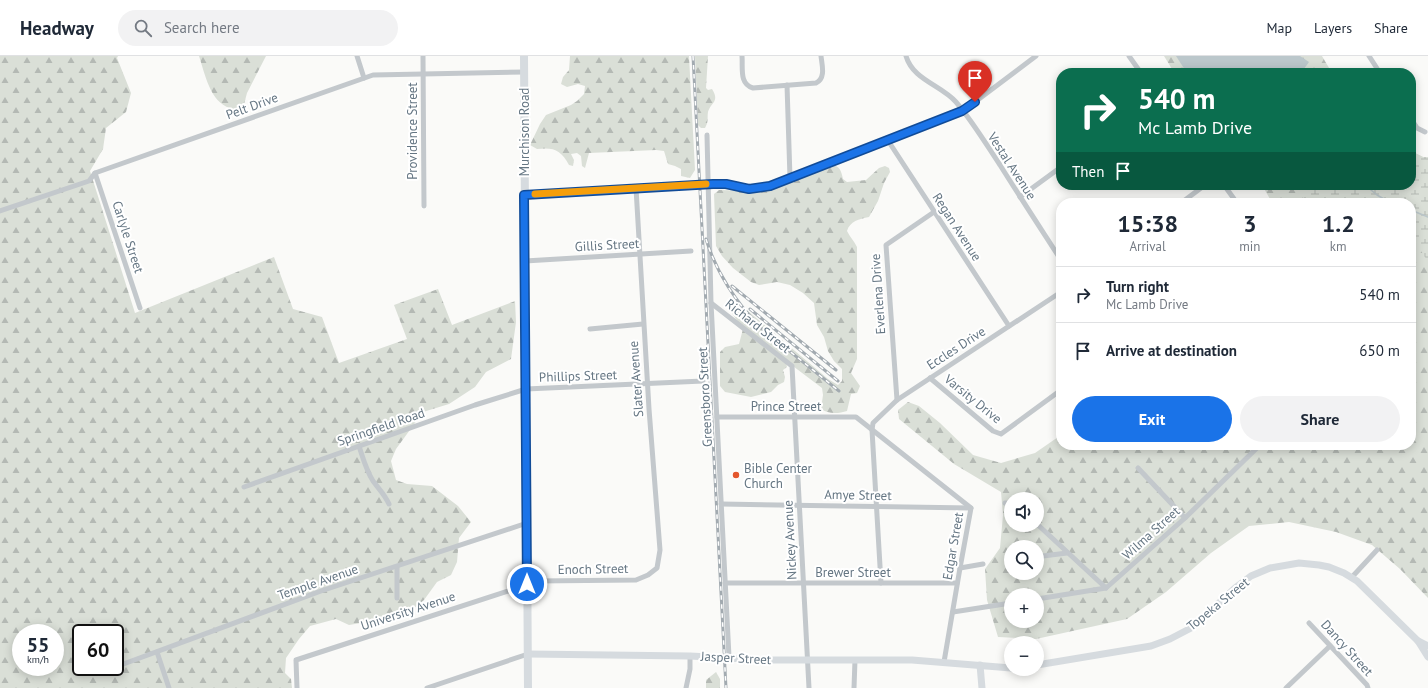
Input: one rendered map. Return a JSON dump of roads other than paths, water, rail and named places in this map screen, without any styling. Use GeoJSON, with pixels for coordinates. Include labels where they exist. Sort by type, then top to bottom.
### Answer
{"type":"FeatureCollection","features":[{"type":"Feature","properties":{"kind":"main road","name":"Murchison Road"},"geometry":{"type":"LineString","coordinates":[[524,56],[528,688]]}},
{"type":"Feature","properties":{"kind":"street"},"geometry":{"type":"LineString","coordinates":[[357,56],[364,78]]}},
{"type":"Feature","properties":{"kind":"street","name":"Providence Street"},"geometry":{"type":"LineString","coordinates":[[423,56],[424,206]]}},
{"type":"Feature","properties":{"kind":"street"},"geometry":{"type":"LineString","coordinates":[[742,56],[743,77],[747,85],[753,88],[819,82],[822,76],[821,56]]}},
{"type":"Feature","properties":{"kind":"street","name":"Vestal Avenue"},"geometry":{"type":"LineString","coordinates":[[906,56],[910,66],[917,74],[947,94],[962,111],[1056,252]]}},
{"type":"Feature","properties":{"kind":"street"},"geometry":{"type":"LineString","coordinates":[[524,195],[708,184],[726,184],[752,189],[770,186],[962,111],[1036,56]]}},
{"type":"Feature","properties":{"kind":"street"},"geometry":{"type":"LineString","coordinates":[[1129,56],[1137,68]]}},
{"type":"Feature","properties":{"kind":"street"},"geometry":{"type":"LineString","coordinates":[[1369,56],[1377,68]]}},
{"type":"Feature","properties":{"kind":"street","name":"Pelt Drive"},"geometry":{"type":"LineString","coordinates":[[0,211],[89,181],[95,173],[364,78],[380,75],[524,72]]}},
{"type":"Feature","properties":{"kind":"street"},"geometry":{"type":"LineString","coordinates":[[787,85],[790,178]]}},
{"type":"Feature","properties":{"kind":"street"},"geometry":{"type":"LineString","coordinates":[[1416,126],[1425,132]]}},
{"type":"Feature","properties":{"kind":"street","name":"Greensboro Street"},"geometry":{"type":"LineString","coordinates":[[706,135],[711,303],[729,657]]}},
{"type":"Feature","properties":{"kind":"street","name":"Regan Avenue"},"geometry":{"type":"LineString","coordinates":[[887,140],[1009,326]]}},
{"type":"Feature","properties":{"kind":"street"},"geometry":{"type":"LineString","coordinates":[[1020,198],[1056,171]]}},
{"type":"Feature","properties":{"kind":"street","name":"Carlyle Street"},"geometry":{"type":"LineString","coordinates":[[95,173],[140,308]]}},
{"type":"Feature","properties":{"kind":"street","name":"Slater Avenue"},"geometry":{"type":"LineString","coordinates":[[636,188],[643,324],[660,550],[657,568]]}},
{"type":"Feature","properties":{"kind":"street"},"geometry":{"type":"LineString","coordinates":[[1188,198],[1198,190]]}},
{"type":"Feature","properties":{"kind":"street","name":"Everlena Drive"},"geometry":{"type":"LineString","coordinates":[[897,400],[886,245],[934,212]]}},
{"type":"Feature","properties":{"kind":"street","name":"Gillis Street"},"geometry":{"type":"LineString","coordinates":[[525,261],[691,251]]}},
{"type":"Feature","properties":{"kind":"street","name":"Eccles Drive"},"geometry":{"type":"LineString","coordinates":[[872,430],[873,423],[897,400],[1056,295]]}},
{"type":"Feature","properties":{"kind":"street","name":"Richard Street"},"geometry":{"type":"LineString","coordinates":[[711,303],[792,366]]}},
{"type":"Feature","properties":{"kind":"street"},"geometry":{"type":"LineString","coordinates":[[590,329],[643,324]]}},
{"type":"Feature","properties":{"kind":"street","name":"Nickey Avenue"},"geometry":{"type":"LineString","coordinates":[[792,366],[809,688]]}},
{"type":"Feature","properties":{"kind":"street","name":"Varsity Drive"},"geometry":{"type":"LineString","coordinates":[[930,378],[993,431],[1001,434],[1056,394]]}},
{"type":"Feature","properties":{"kind":"street","name":"Phillips Street"},"geometry":{"type":"LineString","coordinates":[[526,389],[703,381]]}},
{"type":"Feature","properties":{"kind":"street","name":"Springfield Road"},"geometry":{"type":"LineString","coordinates":[[244,487],[475,405],[526,389]]}},
{"type":"Feature","properties":{"kind":"street","name":"Prince Street"},"geometry":{"type":"LineString","coordinates":[[717,417],[856,417]]}},
{"type":"Feature","properties":{"kind":"street","name":"Edgar Street"},"geometry":{"type":"LineString","coordinates":[[856,417],[971,508],[944,662]]}},
{"type":"Feature","properties":{"kind":"street"},"geometry":{"type":"LineString","coordinates":[[872,430],[881,583]]}},
{"type":"Feature","properties":{"kind":"street"},"geometry":{"type":"LineString","coordinates":[[359,446],[364,465],[389,504]]}},
{"type":"Feature","properties":{"kind":"street","name":"Wilma Street"},"geometry":{"type":"LineString","coordinates":[[1106,588],[1185,518],[1255,450]]}},
{"type":"Feature","properties":{"kind":"street"},"geometry":{"type":"LineString","coordinates":[[1138,468],[1185,518]]}},
{"type":"Feature","properties":{"kind":"street","name":"Amye Street"},"geometry":{"type":"LineString","coordinates":[[721,504],[971,508]]}},
{"type":"Feature","properties":{"kind":"street","name":"Temple Avenue"},"geometry":{"type":"LineString","coordinates":[[124,664],[321,591],[526,523]]}},
{"type":"Feature","properties":{"kind":"street"},"geometry":{"type":"LineString","coordinates":[[1044,531],[1106,588]]}},
{"type":"Feature","properties":{"kind":"street"},"geometry":{"type":"LineString","coordinates":[[1352,577],[1377,550]]}},
{"type":"Feature","properties":{"kind":"street"},"geometry":{"type":"LineString","coordinates":[[1044,556],[1067,553]]}},
{"type":"Feature","properties":{"kind":"street"},"geometry":{"type":"LineString","coordinates":[[960,568],[983,564]]}},
{"type":"Feature","properties":{"kind":"street","name":"Topeka Street"},"geometry":{"type":"LineString","coordinates":[[1044,664],[1151,646],[1170,640],[1201,621],[1240,584],[1252,576],[1270,568],[1294,564],[1314,564],[1338,570],[1352,577],[1365,587],[1418,641]]}},
{"type":"Feature","properties":{"kind":"street"},"geometry":{"type":"LineString","coordinates":[[397,567],[397,598]]}},
{"type":"Feature","properties":{"kind":"street","name":"Enoch Street"},"geometry":{"type":"LineString","coordinates":[[527,584],[536,581],[636,580],[648,575],[657,568]]}},
{"type":"Feature","properties":{"kind":"street","name":"Brewer Street"},"geometry":{"type":"LineString","coordinates":[[725,583],[957,583]]}},
{"type":"Feature","properties":{"kind":"street","name":"University Avenue"},"geometry":{"type":"LineString","coordinates":[[297,688],[296,660],[527,584]]}},
{"type":"Feature","properties":{"kind":"street"},"geometry":{"type":"LineString","coordinates":[[1044,598],[1106,588]]}},
{"type":"Feature","properties":{"kind":"street"},"geometry":{"type":"LineString","coordinates":[[953,612],[1004,604]]}},
{"type":"Feature","properties":{"kind":"street","name":"Dancy Street"},"geometry":{"type":"LineString","coordinates":[[1309,623],[1367,685],[1368,688]]}},
{"type":"Feature","properties":{"kind":"street"},"geometry":{"type":"LineString","coordinates":[[1418,641],[1428,646]]}},
{"type":"Feature","properties":{"kind":"street"},"geometry":{"type":"LineString","coordinates":[[1418,641],[1428,657]]}},
{"type":"Feature","properties":{"kind":"street"},"geometry":{"type":"LineString","coordinates":[[1286,688],[1330,646]]}},
{"type":"Feature","properties":{"kind":"street"},"geometry":{"type":"LineString","coordinates":[[157,652],[169,688]]}},
{"type":"Feature","properties":{"kind":"street"},"geometry":{"type":"LineString","coordinates":[[427,688],[528,654]]}},
{"type":"Feature","properties":{"kind":"street","name":"Jasper Street"},"geometry":{"type":"LineString","coordinates":[[528,654],[690,656],[766,660],[912,660],[944,662]]}},
{"type":"Feature","properties":{"kind":"street"},"geometry":{"type":"LineString","coordinates":[[686,688],[690,670],[690,656]]}},
{"type":"Feature","properties":{"kind":"street"},"geometry":{"type":"LineString","coordinates":[[854,688],[855,660]]}},
{"type":"Feature","properties":{"kind":"street"},"geometry":{"type":"LineString","coordinates":[[944,662],[1004,667]]}},
{"type":"Feature","properties":{"kind":"street"},"geometry":{"type":"LineString","coordinates":[[980,665],[982,688]]}},
{"type":"Feature","properties":{"kind":"waterway"},"geometry":{"type":"LineString","coordinates":[[1371,190],[1382,198]]}},
{"type":"Feature","properties":{"kind":"waterway"},"geometry":{"type":"LineString","coordinates":[[1416,212],[1428,217]]}},
{"type":"Feature","properties":{"kind":"railway"},"geometry":{"type":"LineString","coordinates":[[693,56],[726,688]]}},
{"type":"Feature","properties":{"kind":"railway"},"geometry":{"type":"LineString","coordinates":[[706,239],[721,275],[752,319],[839,391]]}},
{"type":"Feature","properties":{"kind":"railway"},"geometry":{"type":"LineString","coordinates":[[732,286],[836,370]]}},
{"type":"Feature","properties":{"kind":"railway"},"geometry":{"type":"LineString","coordinates":[[750,309],[838,381]]}},
{"type":"Feature","properties":{"kind":"place","name":"Bible Center Church"},"geometry":{"type":"Point","coordinates":[736,475]}}]}
